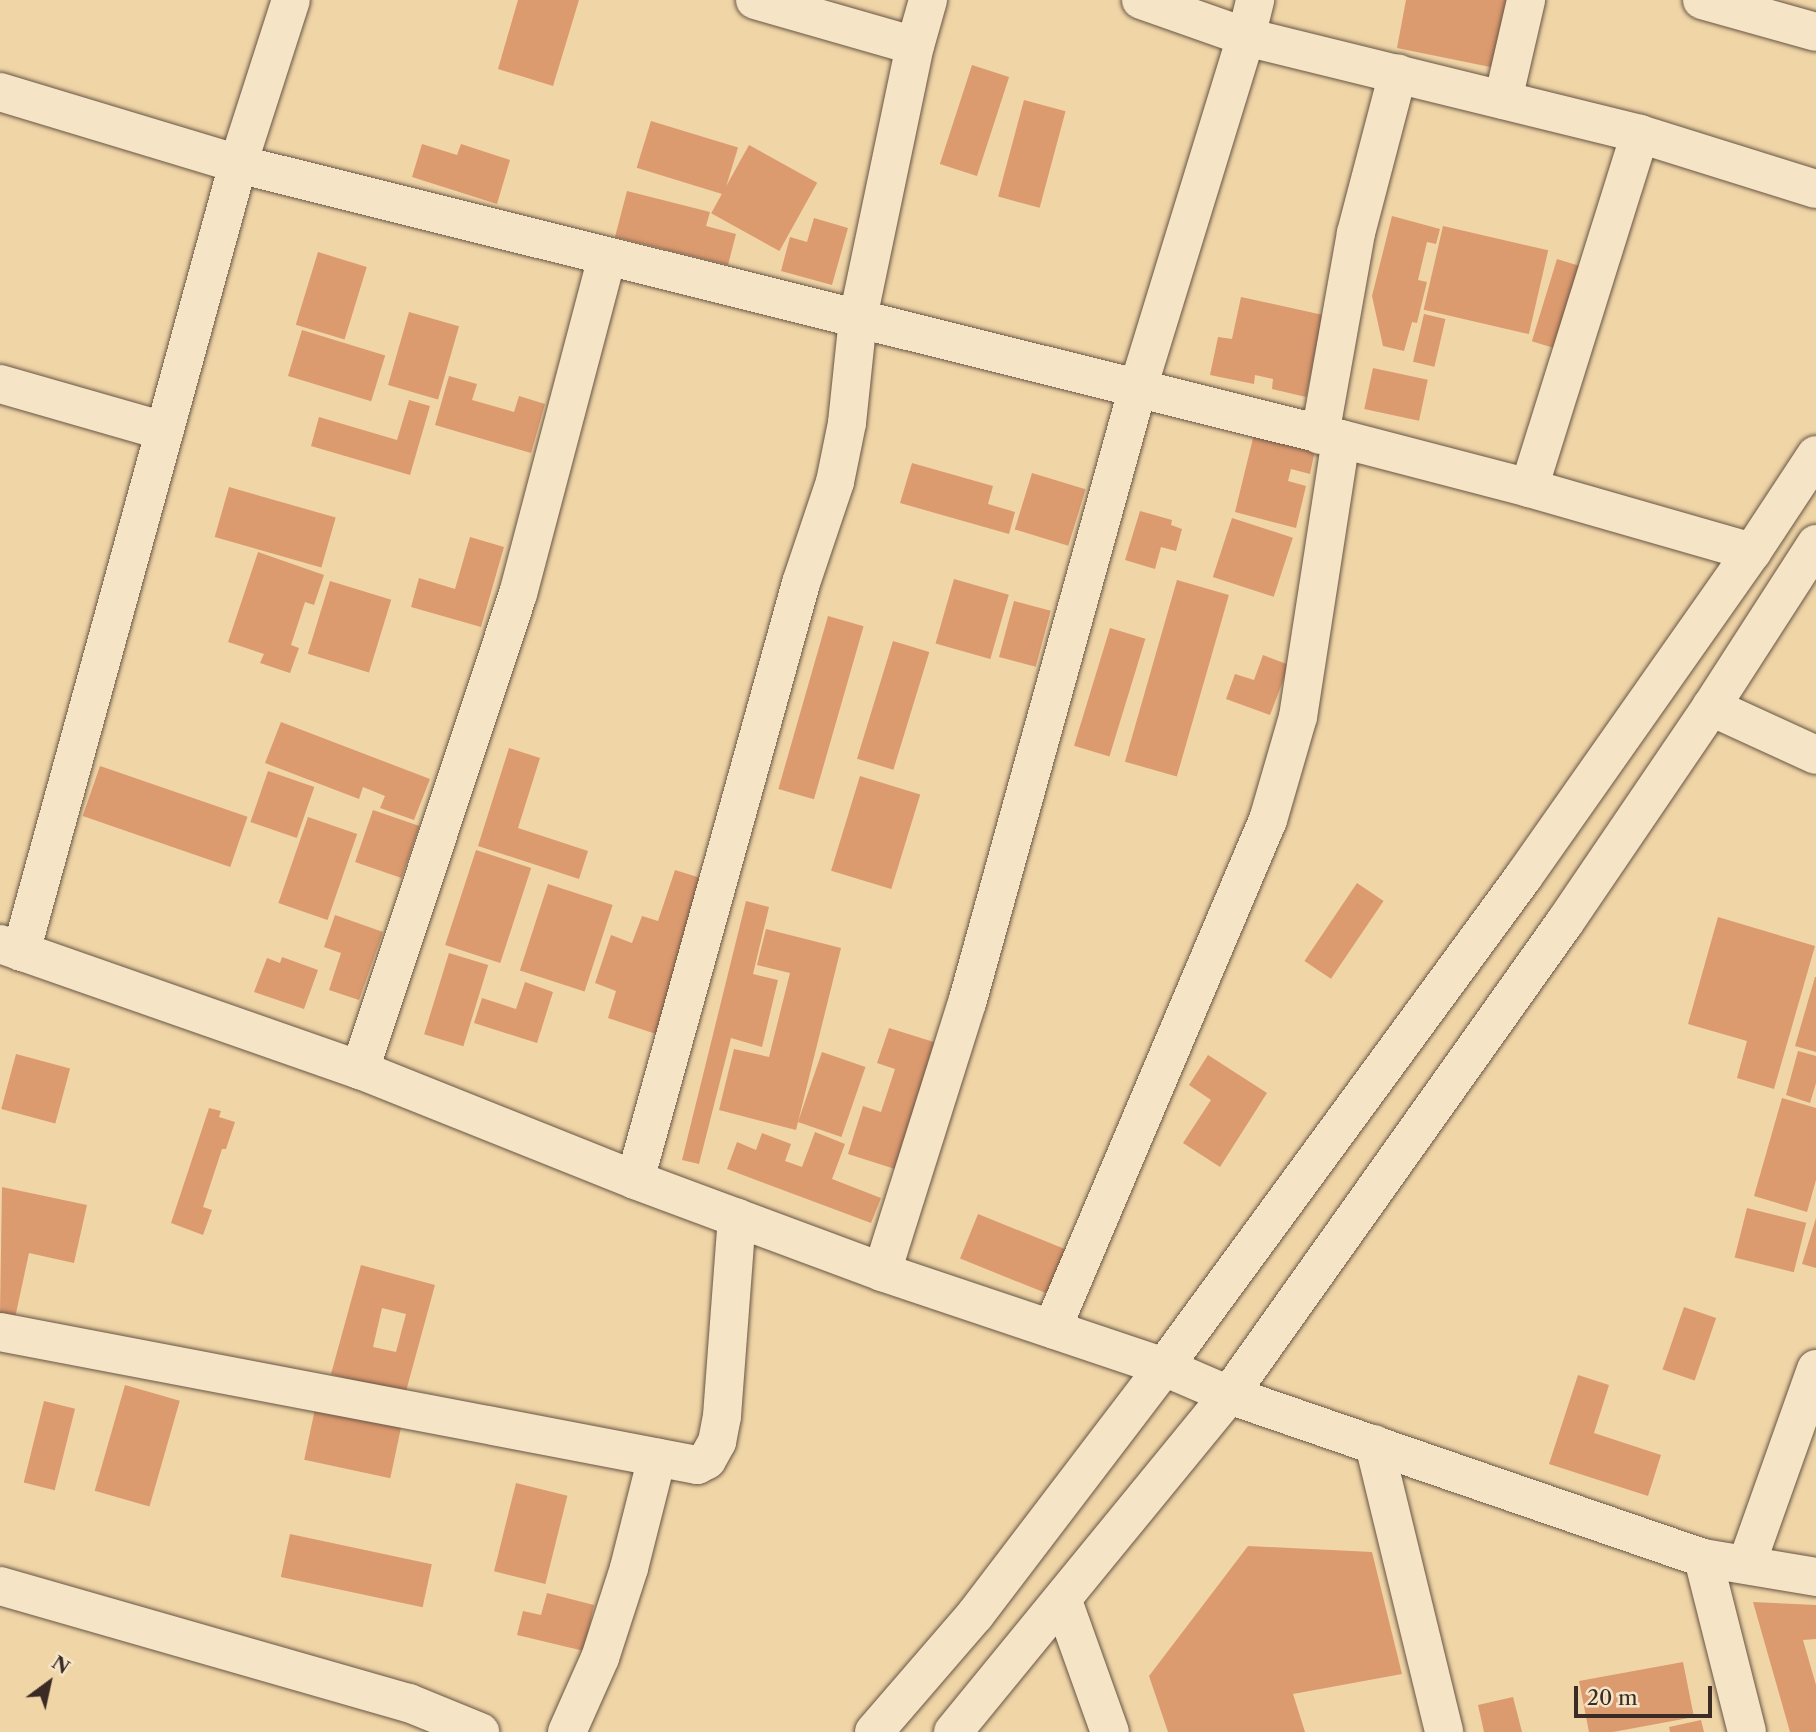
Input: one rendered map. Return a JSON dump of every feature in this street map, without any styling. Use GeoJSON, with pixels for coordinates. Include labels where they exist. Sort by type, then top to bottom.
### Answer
{"type":"FeatureCollection","features":[{"type":"Feature","properties":{"kind":"street"},"geometry":{"type":"LineString","coordinates":[[291,0],[238,163],[164,432],[10,948],[359,1070],[635,1180],[882,1272],[1164,1367],[1229,1395],[1703,1558],[1747,1563],[1816,1577]]}},
{"type":"Feature","properties":{"kind":"street"},"geometry":{"type":"LineString","coordinates":[[755,0],[915,46]]}},
{"type":"Feature","properties":{"kind":"street"},"geometry":{"type":"LineString","coordinates":[[635,1180],[802,583],[835,482],[847,423],[858,318],[915,46],[928,0]]}},
{"type":"Feature","properties":{"kind":"street"},"geometry":{"type":"LineString","coordinates":[[1142,0],[1246,37],[1640,134],[1816,189]]}},
{"type":"Feature","properties":{"kind":"street"},"geometry":{"type":"LineString","coordinates":[[882,1272],[967,1003],[1137,391],[1255,0]]}},
{"type":"Feature","properties":{"kind":"street"},"geometry":{"type":"LineString","coordinates":[[1503,100],[1526,0]]}},
{"type":"Feature","properties":{"kind":"street"},"geometry":{"type":"LineString","coordinates":[[1702,0],[1744,6],[1816,32]]}},
{"type":"Feature","properties":{"kind":"street"},"geometry":{"type":"LineString","coordinates":[[1052,1329],[1268,820],[1298,717],[1356,233],[1398,73]]}},
{"type":"Feature","properties":{"kind":"street"},"geometry":{"type":"LineString","coordinates":[[0,92],[238,163],[1529,488],[1752,552]]}},
{"type":"Feature","properties":{"kind":"street"},"geometry":{"type":"LineString","coordinates":[[1529,488],[1640,134]]}},
{"type":"Feature","properties":{"kind":"street"},"geometry":{"type":"LineString","coordinates":[[359,1070],[518,594],[607,258]]}},
{"type":"Feature","properties":{"kind":"street"},"geometry":{"type":"LineString","coordinates":[[0,384],[164,432]]}},
{"type":"Feature","properties":{"kind":"street"},"geometry":{"type":"LineString","coordinates":[[874,1732],[975,1615],[1164,1367],[1524,876],[1752,552],[1816,455]]}},
{"type":"Feature","properties":{"kind":"street"},"geometry":{"type":"LineString","coordinates":[[953,1732],[1229,1395],[1565,922],[1710,708],[1816,544]]}},
{"type":"Feature","properties":{"kind":"street"},"geometry":{"type":"LineString","coordinates":[[1710,708],[1816,755]]}},
{"type":"Feature","properties":{"kind":"street"},"geometry":{"type":"LineString","coordinates":[[0,1332],[697,1465],[708,1460],[718,1442],[737,1218]]}},
{"type":"Feature","properties":{"kind":"street"},"geometry":{"type":"LineString","coordinates":[[1747,1563],[1816,1369]]}},
{"type":"Feature","properties":{"kind":"street"},"geometry":{"type":"LineString","coordinates":[[1374,1444],[1444,1732]]}},
{"type":"Feature","properties":{"kind":"street"},"geometry":{"type":"LineString","coordinates":[[567,1732],[600,1658],[629,1567],[657,1457]]}},
{"type":"Feature","properties":{"kind":"street"},"geometry":{"type":"LineString","coordinates":[[1703,1558],[1747,1732]]}},
{"type":"Feature","properties":{"kind":"street"},"geometry":{"type":"LineString","coordinates":[[0,1586],[410,1703],[480,1732]]}},
{"type":"Feature","properties":{"kind":"street"},"geometry":{"type":"LineString","coordinates":[[1063,1601],[1110,1732]]}},
{"type":"Feature","properties":{"kind":"building"},"geometry":{"type":"Polygon","coordinates":[[[518,0],[579,0],[553,86],[498,69],[518,0]]]}},
{"type":"Feature","properties":{"kind":"building"},"geometry":{"type":"Polygon","coordinates":[[[1406,0],[1517,0],[1505,70],[1397,48],[1406,0]]]}},
{"type":"Feature","properties":{"kind":"building"},"geometry":{"type":"Polygon","coordinates":[[[972,65],[1009,77],[977,176],[940,164],[972,65]]]}},
{"type":"Feature","properties":{"kind":"building"},"geometry":{"type":"Polygon","coordinates":[[[1024,100],[1066,111],[1040,208],[998,197],[1024,100]]]}},
{"type":"Feature","properties":{"kind":"building"},"geometry":{"type":"Polygon","coordinates":[[[651,121],[738,148],[724,194],[637,168],[651,121]]]}},
{"type":"Feature","properties":{"kind":"building"},"geometry":{"type":"Polygon","coordinates":[[[422,144],[457,155],[461,144],[510,160],[497,204],[412,177],[422,144]]]}},
{"type":"Feature","properties":{"kind":"building"},"geometry":{"type":"Polygon","coordinates":[[[749,145],[817,183],[779,251],[711,213],[749,145]]]}},
{"type":"Feature","properties":{"kind":"building"},"geometry":{"type":"Polygon","coordinates":[[[627,191],[710,212],[706,226],[736,234],[728,265],[615,237],[627,191]]]}},
{"type":"Feature","properties":{"kind":"building"},"geometry":{"type":"Polygon","coordinates":[[[1392,216],[1440,229],[1436,244],[1427,242],[1418,280],[1427,282],[1417,323],[1412,322],[1404,351],[1383,346],[1372,296],[1392,216]]]}},
{"type":"Feature","properties":{"kind":"building"},"geometry":{"type":"Polygon","coordinates":[[[814,218],[848,228],[832,285],[781,271],[790,237],[807,242],[814,218]]]}},
{"type":"Feature","properties":{"kind":"building"},"geometry":{"type":"Polygon","coordinates":[[[1443,226],[1548,250],[1529,334],[1424,310],[1443,226]]]}},
{"type":"Feature","properties":{"kind":"building"},"geometry":{"type":"Polygon","coordinates":[[[318,252],[367,267],[345,340],[296,325],[318,252]]]}},
{"type":"Feature","properties":{"kind":"building"},"geometry":{"type":"Polygon","coordinates":[[[1557,259],[1590,269],[1564,351],[1532,341],[1557,259]]]}},
{"type":"Feature","properties":{"kind":"building"},"geometry":{"type":"Polygon","coordinates":[[[1241,297],[1323,315],[1306,397],[1272,389],[1273,379],[1255,375],[1254,384],[1210,375],[1218,337],[1232,339],[1241,297]]]}},
{"type":"Feature","properties":{"kind":"building"},"geometry":{"type":"Polygon","coordinates":[[[409,312],[459,326],[438,399],[388,385],[409,312]]]}},
{"type":"Feature","properties":{"kind":"building"},"geometry":{"type":"Polygon","coordinates":[[[1424,314],[1445,319],[1434,367],[1413,362],[1424,314]]]}},
{"type":"Feature","properties":{"kind":"building"},"geometry":{"type":"Polygon","coordinates":[[[302,330],[385,355],[371,401],[288,376],[302,330]]]}},
{"type":"Feature","properties":{"kind":"building"},"geometry":{"type":"Polygon","coordinates":[[[1373,368],[1428,380],[1419,421],[1364,409],[1373,368]]]}},
{"type":"Feature","properties":{"kind":"building"},"geometry":{"type":"Polygon","coordinates":[[[449,376],[477,384],[472,400],[514,412],[519,396],[545,404],[531,453],[435,425],[449,376]]]}},
{"type":"Feature","properties":{"kind":"building"},"geometry":{"type":"Polygon","coordinates":[[[409,400],[430,406],[410,475],[311,446],[319,417],[397,440],[409,400]]]}},
{"type":"Feature","properties":{"kind":"building"},"geometry":{"type":"Polygon","coordinates":[[[1254,434],[1315,450],[1310,474],[1291,469],[1288,481],[1306,486],[1296,528],[1235,512],[1254,434]]]}},
{"type":"Feature","properties":{"kind":"building"},"geometry":{"type":"Polygon","coordinates":[[[912,463],[993,486],[988,504],[1015,512],[1009,534],[900,503],[912,463]]]}},
{"type":"Feature","properties":{"kind":"building"},"geometry":{"type":"Polygon","coordinates":[[[1032,473],[1086,489],[1068,546],[1015,529],[1032,473]]]}},
{"type":"Feature","properties":{"kind":"building"},"geometry":{"type":"Polygon","coordinates":[[[229,487],[336,518],[321,568],[215,537],[229,487]]]}},
{"type":"Feature","properties":{"kind":"building"},"geometry":{"type":"Polygon","coordinates":[[[1140,511],[1172,520],[1171,525],[1182,529],[1176,551],[1161,547],[1155,569],[1125,560],[1140,511]]]}},
{"type":"Feature","properties":{"kind":"building"},"geometry":{"type":"Polygon","coordinates":[[[1232,518],[1293,538],[1274,597],[1213,577],[1232,518]]]}},
{"type":"Feature","properties":{"kind":"building"},"geometry":{"type":"Polygon","coordinates":[[[470,537],[504,547],[481,627],[411,607],[419,578],[455,589],[470,537]]]}},
{"type":"Feature","properties":{"kind":"building"},"geometry":{"type":"Polygon","coordinates":[[[258,552],[324,575],[314,605],[305,602],[291,645],[299,648],[290,673],[260,663],[264,654],[228,642],[258,552]]]}},
{"type":"Feature","properties":{"kind":"building"},"geometry":{"type":"Polygon","coordinates":[[[954,579],[1009,595],[990,659],[936,643],[954,579]]]}},
{"type":"Feature","properties":{"kind":"building"},"geometry":{"type":"Polygon","coordinates":[[[1177,580],[1229,595],[1177,777],[1125,762],[1177,580]]]}},
{"type":"Feature","properties":{"kind":"building"},"geometry":{"type":"Polygon","coordinates":[[[330,581],[391,600],[369,672],[308,654],[330,581]]]}},
{"type":"Feature","properties":{"kind":"building"},"geometry":{"type":"Polygon","coordinates":[[[1014,601],[1051,611],[1036,667],[999,657],[1014,601]]]}},
{"type":"Feature","properties":{"kind":"building"},"geometry":{"type":"Polygon","coordinates":[[[828,616],[864,626],[814,799],[778,789],[828,616]]]}},
{"type":"Feature","properties":{"kind":"building"},"geometry":{"type":"Polygon","coordinates":[[[1110,628],[1145,639],[1109,756],[1074,746],[1110,628]]]}},
{"type":"Feature","properties":{"kind":"building"},"geometry":{"type":"Polygon","coordinates":[[[893,641],[929,652],[893,770],[857,759],[893,641]]]}},
{"type":"Feature","properties":{"kind":"building"},"geometry":{"type":"Polygon","coordinates":[[[1263,655],[1289,665],[1270,715],[1226,699],[1235,674],[1254,680],[1263,655]]]}},
{"type":"Feature","properties":{"kind":"building"},"geometry":{"type":"Polygon","coordinates":[[[281,722],[430,779],[414,820],[380,808],[385,796],[363,787],[359,799],[265,763],[281,722]]]}},
{"type":"Feature","properties":{"kind":"building"},"geometry":{"type":"Polygon","coordinates":[[[509,748],[540,758],[518,828],[588,851],[579,879],[478,846],[509,748]]]}},
{"type":"Feature","properties":{"kind":"building"},"geometry":{"type":"Polygon","coordinates":[[[100,766],[248,817],[230,867],[83,816],[100,766]]]}},
{"type":"Feature","properties":{"kind":"building"},"geometry":{"type":"Polygon","coordinates":[[[268,771],[314,787],[297,838],[250,822],[268,771]]]}},
{"type":"Feature","properties":{"kind":"building"},"geometry":{"type":"Polygon","coordinates":[[[860,776],[920,794],[891,889],[831,871],[860,776]]]}},
{"type":"Feature","properties":{"kind":"building"},"geometry":{"type":"Polygon","coordinates":[[[373,810],[419,826],[401,878],[355,862],[373,810]]]}},
{"type":"Feature","properties":{"kind":"building"},"geometry":{"type":"Polygon","coordinates":[[[308,817],[357,834],[328,920],[278,903],[308,817]]]}},
{"type":"Feature","properties":{"kind":"building"},"geometry":{"type":"Polygon","coordinates":[[[476,850],[531,868],[500,963],[445,945],[476,850]]]}},
{"type":"Feature","properties":{"kind":"building"},"geometry":{"type":"Polygon","coordinates":[[[675,870],[707,880],[656,1034],[608,1018],[616,991],[595,983],[611,935],[632,943],[642,916],[658,921],[675,870]]]}},
{"type":"Feature","properties":{"kind":"building"},"geometry":{"type":"Polygon","coordinates":[[[1357,883],[1384,901],[1331,979],[1304,961],[1357,883]]]}},
{"type":"Feature","properties":{"kind":"building"},"geometry":{"type":"Polygon","coordinates":[[[548,884],[613,905],[585,992],[520,971],[548,884]]]}},
{"type":"Feature","properties":{"kind":"building"},"geometry":{"type":"Polygon","coordinates":[[[746,901],[769,907],[753,974],[778,980],[762,1047],[731,1038],[699,1164],[682,1160],[746,901]]]}},
{"type":"Feature","properties":{"kind":"building"},"geometry":{"type":"Polygon","coordinates":[[[335,915],[383,932],[359,1000],[329,990],[341,953],[324,947],[335,915]]]}},
{"type":"Feature","properties":{"kind":"building"},"geometry":{"type":"Polygon","coordinates":[[[1718,917],[1815,946],[1774,1089],[1737,1078],[1747,1041],[1688,1024],[1718,917]]]}},
{"type":"Feature","properties":{"kind":"building"},"geometry":{"type":"Polygon","coordinates":[[[766,929],[841,948],[796,1130],[719,1110],[734,1049],[769,1057],[790,973],[757,965],[766,929]]]}},
{"type":"Feature","properties":{"kind":"building"},"geometry":{"type":"Polygon","coordinates":[[[449,953],[488,965],[463,1046],[424,1034],[449,953]]]}},
{"type":"Feature","properties":{"kind":"building"},"geometry":{"type":"Polygon","coordinates":[[[282,957],[318,970],[304,1009],[254,992],[267,958],[280,963],[282,957]]]}},
{"type":"Feature","properties":{"kind":"building"},"geometry":{"type":"Polygon","coordinates":[[[1816,977],[1816,1052],[1795,1046],[1816,977]]]}},
{"type":"Feature","properties":{"kind":"building"},"geometry":{"type":"Polygon","coordinates":[[[525,982],[553,992],[537,1043],[474,1023],[482,998],[516,1009],[525,982]]]}},
{"type":"Feature","properties":{"kind":"building"},"geometry":{"type":"Polygon","coordinates":[[[889,1028],[937,1043],[895,1169],[848,1154],[863,1106],[881,1112],[895,1069],[877,1063],[889,1028]]]}},
{"type":"Feature","properties":{"kind":"building"},"geometry":{"type":"Polygon","coordinates":[[[1798,1051],[1816,1056],[1816,1083],[1810,1103],[1786,1095],[1798,1051]]]}},
{"type":"Feature","properties":{"kind":"building"},"geometry":{"type":"Polygon","coordinates":[[[822,1052],[865,1067],[841,1137],[798,1122],[822,1052]]]}},
{"type":"Feature","properties":{"kind":"building"},"geometry":{"type":"Polygon","coordinates":[[[16,1054],[70,1068],[55,1124],[1,1109],[16,1054]]]}},
{"type":"Feature","properties":{"kind":"building"},"geometry":{"type":"Polygon","coordinates":[[[1208,1055],[1267,1093],[1220,1167],[1183,1143],[1211,1100],[1189,1085],[1208,1055]]]}},
{"type":"Feature","properties":{"kind":"building"},"geometry":{"type":"Polygon","coordinates":[[[1782,1098],[1816,1108],[1816,1180],[1807,1212],[1754,1196],[1782,1098]]]}},
{"type":"Feature","properties":{"kind":"building"},"geometry":{"type":"Polygon","coordinates":[[[209,1108],[221,1111],[219,1117],[235,1122],[226,1149],[222,1149],[203,1207],[212,1210],[203,1235],[171,1223],[209,1108]]]}},
{"type":"Feature","properties":{"kind":"building"},"geometry":{"type":"Polygon","coordinates":[[[815,1132],[845,1144],[832,1179],[881,1198],[871,1223],[727,1169],[737,1142],[756,1150],[762,1133],[791,1144],[785,1161],[802,1167],[815,1132]]]}},
{"type":"Feature","properties":{"kind":"building"},"geometry":{"type":"Polygon","coordinates":[[[2,1187],[87,1205],[74,1263],[29,1253],[15,1318],[0,1314],[2,1187]]]}},
{"type":"Feature","properties":{"kind":"building"},"geometry":{"type":"Polygon","coordinates":[[[1747,1208],[1806,1223],[1794,1272],[1735,1257],[1747,1208]]]}},
{"type":"Feature","properties":{"kind":"building"},"geometry":{"type":"Polygon","coordinates":[[[978,1214],[1066,1250],[1048,1294],[960,1259],[978,1214]]]}},
{"type":"Feature","properties":{"kind":"building"},"geometry":{"type":"Polygon","coordinates":[[[1816,1218],[1816,1268],[1802,1264],[1816,1218]]]}},
{"type":"Feature","properties":{"kind":"building"},"geometry":{"type":"Polygon","coordinates":[[[361,1265],[435,1285],[405,1395],[331,1374],[361,1265]],[[382,1308],[373,1347],[396,1352],[406,1314],[382,1308]]]}},
{"type":"Feature","properties":{"kind":"building"},"geometry":{"type":"Polygon","coordinates":[[[1684,1307],[1716,1318],[1695,1380],[1663,1369],[1684,1307]]]}},
{"type":"Feature","properties":{"kind":"building"},"geometry":{"type":"Polygon","coordinates":[[[1578,1375],[1609,1385],[1594,1433],[1661,1455],[1648,1496],[1549,1464],[1578,1375]]]}},
{"type":"Feature","properties":{"kind":"building"},"geometry":{"type":"Polygon","coordinates":[[[125,1385],[180,1401],[149,1506],[95,1491],[125,1385]]]}},
{"type":"Feature","properties":{"kind":"building"},"geometry":{"type":"Polygon","coordinates":[[[44,1401],[75,1409],[55,1490],[24,1483],[44,1401]]]}},
{"type":"Feature","properties":{"kind":"building"},"geometry":{"type":"Polygon","coordinates":[[[315,1409],[401,1427],[390,1478],[304,1460],[315,1409]]]}},
{"type":"Feature","properties":{"kind":"building"},"geometry":{"type":"Polygon","coordinates":[[[516,1483],[567,1496],[545,1584],[494,1571],[516,1483]]]}},
{"type":"Feature","properties":{"kind":"building"},"geometry":{"type":"Polygon","coordinates":[[[290,1534],[432,1564],[423,1607],[281,1577],[290,1534]]]}},
{"type":"Feature","properties":{"kind":"building"},"geometry":{"type":"Polygon","coordinates":[[[1248,1546],[1372,1552],[1402,1674],[1293,1694],[1305,1732],[1168,1732],[1149,1676],[1248,1546]]]}},
{"type":"Feature","properties":{"kind":"building"},"geometry":{"type":"Polygon","coordinates":[[[547,1593],[594,1605],[584,1651],[517,1635],[523,1611],[541,1615],[547,1593]]]}},
{"type":"Feature","properties":{"kind":"building"},"geometry":{"type":"Polygon","coordinates":[[[1753,1602],[1816,1605],[1816,1639],[1803,1640],[1816,1685],[1816,1732],[1790,1732],[1753,1602]]]}},
{"type":"Feature","properties":{"kind":"building"},"geometry":{"type":"Polygon","coordinates":[[[1683,1662],[1694,1717],[1613,1732],[1589,1732],[1579,1681],[1683,1662]]]}},
{"type":"Feature","properties":{"kind":"building"},"geometry":{"type":"Polygon","coordinates":[[[1513,1697],[1522,1732],[1484,1732],[1478,1705],[1513,1697]]]}},
{"type":"Feature","properties":{"kind":"building"},"geometry":{"type":"Polygon","coordinates":[[[1701,1720],[1704,1732],[1670,1732],[1669,1727],[1701,1720]]]}}]}
